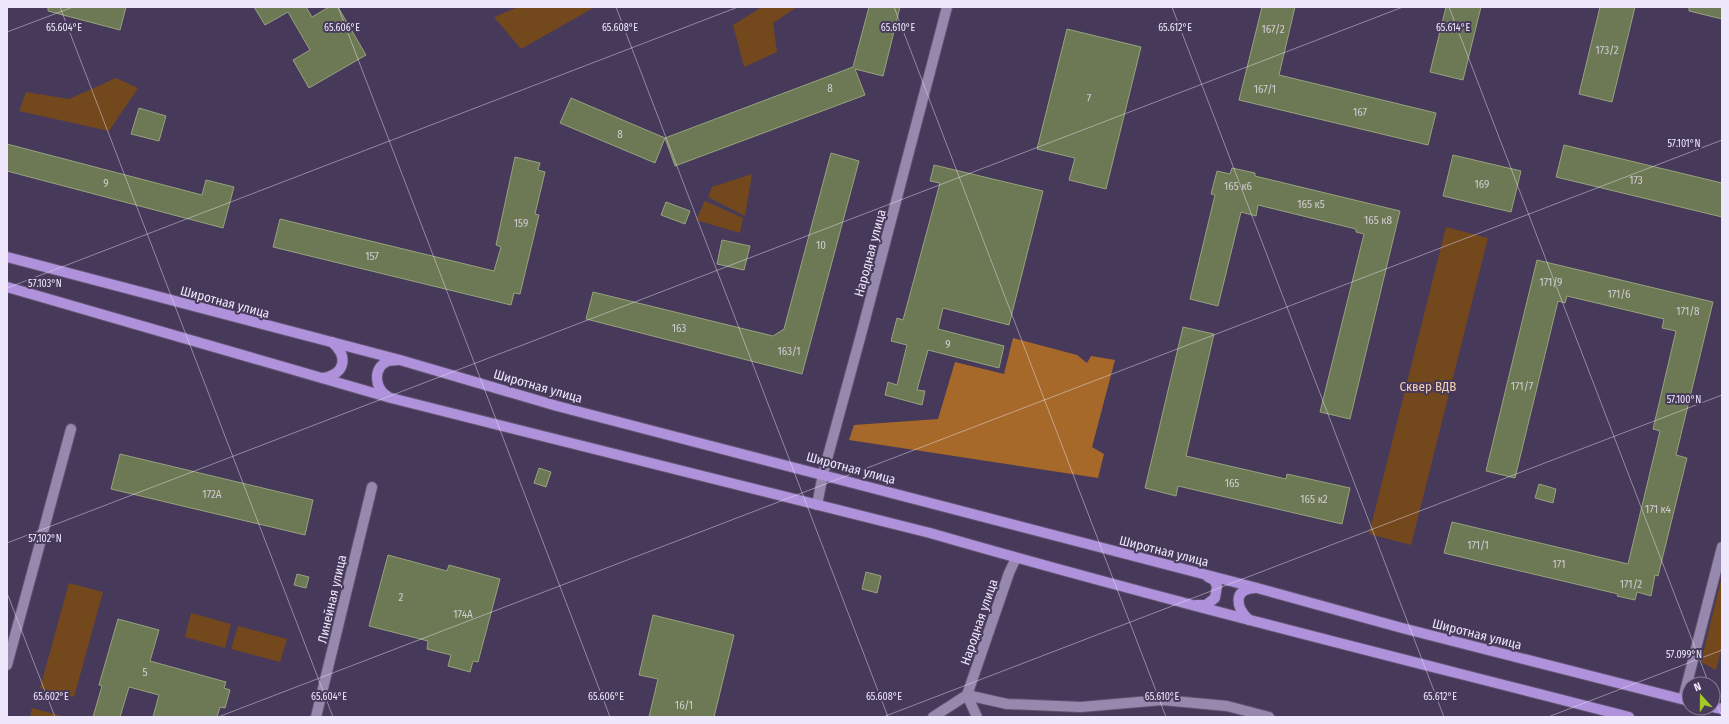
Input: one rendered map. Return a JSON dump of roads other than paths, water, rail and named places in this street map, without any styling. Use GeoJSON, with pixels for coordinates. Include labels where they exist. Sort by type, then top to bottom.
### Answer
{"type":"FeatureCollection","features":[{"type":"Feature","properties":{"kind":"main road","name":"Широтная улица"},"geometry":{"type":"LineString","coordinates":[[7,257],[400,360],[557,406],[1204,574],[1402,628],[1681,699]]}},
{"type":"Feature","properties":{"kind":"main road"},"geometry":{"type":"LineString","coordinates":[[7,287],[391,398],[930,533],[1016,558],[1249,620],[1629,717]]}},
{"type":"Feature","properties":{"kind":"main road"},"geometry":{"type":"LineString","coordinates":[[323,378],[333,376],[341,369],[343,359],[342,354],[340,349],[332,342]]}},
{"type":"Feature","properties":{"kind":"main road"},"geometry":{"type":"LineString","coordinates":[[391,398],[381,392],[376,380],[379,369],[388,361],[400,360]]}},
{"type":"Feature","properties":{"kind":"main road"},"geometry":{"type":"LineString","coordinates":[[1195,605],[1206,605],[1214,598],[1218,586],[1214,580],[1204,574]]}},
{"type":"Feature","properties":{"kind":"main road"},"geometry":{"type":"LineString","coordinates":[[1249,620],[1241,613],[1238,602],[1241,592],[1246,588],[1257,588]]}},
{"type":"Feature","properties":{"kind":"street","name":"Народная улица"},"geometry":{"type":"LineString","coordinates":[[817,504],[823,474],[947,7]]}},
{"type":"Feature","properties":{"kind":"street"},"geometry":{"type":"LineString","coordinates":[[7,665],[71,429]]}},
{"type":"Feature","properties":{"kind":"street","name":"Линейная улица"},"geometry":{"type":"LineString","coordinates":[[316,717],[372,487]]}},
{"type":"Feature","properties":{"kind":"street"},"geometry":{"type":"LineString","coordinates":[[1692,676],[1722,547]]}},
{"type":"Feature","properties":{"kind":"street","name":"Народная улица"},"geometry":{"type":"LineString","coordinates":[[967,695],[1016,558]]}},
{"type":"Feature","properties":{"kind":"street"},"geometry":{"type":"LineString","coordinates":[[967,695],[977,717]]}},
{"type":"Feature","properties":{"kind":"street"},"geometry":{"type":"LineString","coordinates":[[933,717],[967,695],[1008,704],[1081,707],[1162,700],[1227,706],[1269,717]]}},
{"type":"Feature","properties":{"kind":"park label","name":"Сквер ВДВ"},"geometry":{"type":"Point","coordinates":[1428,386]}}]}
